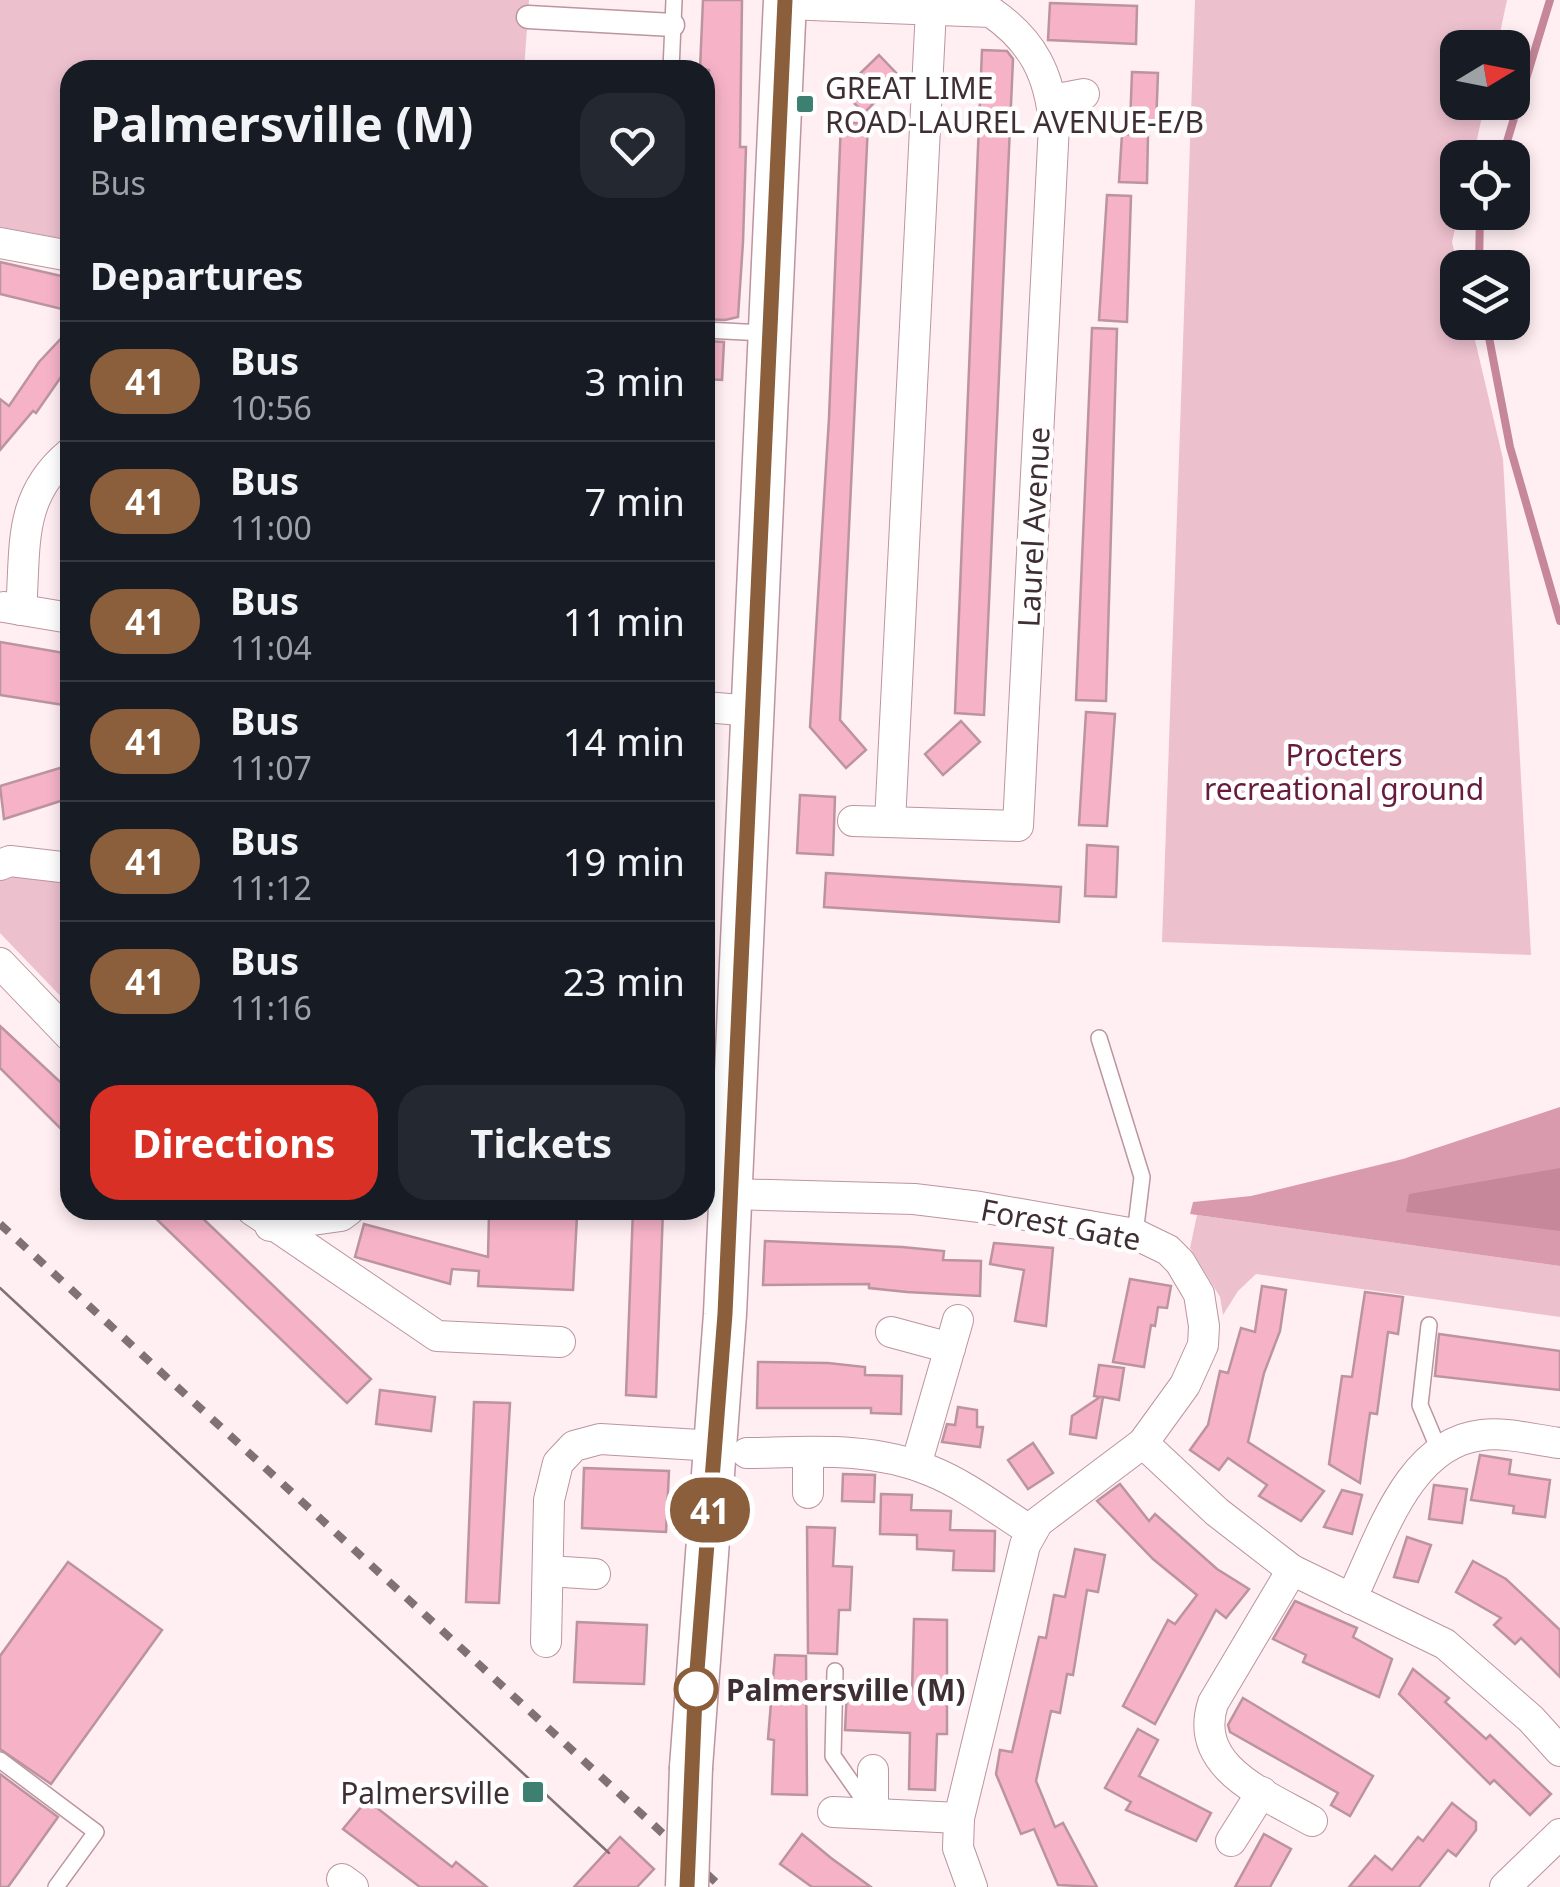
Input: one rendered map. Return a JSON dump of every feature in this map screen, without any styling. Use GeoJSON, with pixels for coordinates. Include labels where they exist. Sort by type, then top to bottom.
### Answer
{"type":"FeatureCollection","features":[{"type":"Feature","properties":{"kind":"main road"},"geometry":{"type":"LineString","coordinates":[[687,1887],[691,1766],[732,1450],[730,1194],[785,2]]}},
{"type":"Feature","properties":{"kind":"street","name":"Laurel Avenue"},"geometry":{"type":"LineString","coordinates":[[785,2],[931,9],[992,6],[1018,31],[1044,70],[1052,100],[1018,826],[852,821]]}},
{"type":"Feature","properties":{"kind":"street"},"geometry":{"type":"LineString","coordinates":[[890,822],[931,9]]}},
{"type":"Feature","properties":{"kind":"street"},"geometry":{"type":"LineString","coordinates":[[528,17],[673,25]]}},
{"type":"Feature","properties":{"kind":"street"},"geometry":{"type":"LineString","coordinates":[[1052,100],[1084,94]]}},
{"type":"Feature","properties":{"kind":"street"},"geometry":{"type":"LineString","coordinates":[[0,243],[60,254]]}},
{"type":"Feature","properties":{"kind":"street"},"geometry":{"type":"LineString","coordinates":[[60,461],[29,505],[10,608],[60,616]]}},
{"type":"Feature","properties":{"kind":"street"},"geometry":{"type":"LineString","coordinates":[[715,708],[752,711]]}},
{"type":"Feature","properties":{"kind":"street"},"geometry":{"type":"LineString","coordinates":[[0,865],[10,862],[60,867]]}},
{"type":"Feature","properties":{"kind":"street"},"geometry":{"type":"LineString","coordinates":[[0,962],[60,1025]]}},
{"type":"Feature","properties":{"kind":"street","name":"Forest Gate"},"geometry":{"type":"LineString","coordinates":[[730,1194],[914,1199],[1135,1234],[1168,1250],[1180,1262],[1199,1294],[1204,1326],[1196,1364],[1142,1443],[1030,1531]]}},
{"type":"Feature","properties":{"kind":"street"},"geometry":{"type":"LineString","coordinates":[[264,1220],[436,1336],[560,1342]]}},
{"type":"Feature","properties":{"kind":"street"},"geometry":{"type":"LineString","coordinates":[[890,1332],[954,1334],[916,1465]]}},
{"type":"Feature","properties":{"kind":"street"},"geometry":{"type":"LineString","coordinates":[[1351,1598],[1403,1494],[1439,1450],[1482,1435],[1560,1443]]}},
{"type":"Feature","properties":{"kind":"street"},"geometry":{"type":"LineString","coordinates":[[546,1642],[549,1500],[558,1462],[574,1446],[600,1439],[732,1450],[859,1452],[916,1465],[949,1479],[1030,1531],[959,1818],[958,1848],[972,1887]]}},
{"type":"Feature","properties":{"kind":"street"},"geometry":{"type":"LineString","coordinates":[[1142,1443],[1217,1512],[1292,1570],[1445,1644],[1531,1718],[1560,1750]]}},
{"type":"Feature","properties":{"kind":"street"},"geometry":{"type":"LineString","coordinates":[[808,1452],[808,1493]]}},
{"type":"Feature","properties":{"kind":"street"},"geometry":{"type":"LineString","coordinates":[[1292,1570],[1208,1716],[1210,1739],[1222,1764],[1312,1821]]}},
{"type":"Feature","properties":{"kind":"street"},"geometry":{"type":"LineString","coordinates":[[548,1571],[595,1574]]}},
{"type":"Feature","properties":{"kind":"street"},"geometry":{"type":"LineString","coordinates":[[873,1770],[873,1813]]}},
{"type":"Feature","properties":{"kind":"street"},"geometry":{"type":"LineString","coordinates":[[1231,1840],[1262,1792]]}},
{"type":"Feature","properties":{"kind":"street"},"geometry":{"type":"LineString","coordinates":[[833,1812],[959,1818]]}},
{"type":"Feature","properties":{"kind":"street"},"geometry":{"type":"LineString","coordinates":[[1506,1887],[1560,1834]]}},
{"type":"Feature","properties":{"kind":"lane"},"geometry":{"type":"LineString","coordinates":[[671,60],[674,0]]}},
{"type":"Feature","properties":{"kind":"lane"},"geometry":{"type":"LineString","coordinates":[[715,330],[770,333]]}},
{"type":"Feature","properties":{"kind":"lane"},"geometry":{"type":"LineString","coordinates":[[1099,1038],[1142,1177],[1135,1234]]}},
{"type":"Feature","properties":{"kind":"lane"},"geometry":{"type":"LineString","coordinates":[[1429,1325],[1420,1404],[1439,1450]]}},
{"type":"Feature","properties":{"kind":"lane"},"geometry":{"type":"LineString","coordinates":[[835,1671],[833,1756],[873,1813]]}},
{"type":"Feature","properties":{"kind":"lane"},"geometry":{"type":"LineString","coordinates":[[0,1760],[96,1832],[56,1887]]}},
{"type":"Feature","properties":{"kind":"green space"},"geometry":{"type":"Polygon","coordinates":[[[0,0],[529,0],[525,60],[60,60],[60,238],[0,227],[0,0]]]}},
{"type":"Feature","properties":{"kind":"green space","name":"Procters recreational ground"},"geometry":{"type":"Polygon","coordinates":[[[1195,0],[1507,0],[1501,30],[1440,30],[1440,120],[1481,120],[1477,140],[1440,140],[1440,230],[1455,230],[1454,250],[1440,250],[1440,340],[1475,340],[1503,459],[1531,955],[1162,942],[1195,0]]]}},
{"type":"Feature","properties":{"kind":"green space"},"geometry":{"type":"Polygon","coordinates":[[[9,872],[60,877],[60,996],[0,933],[0,877],[9,872]]]}},
{"type":"Feature","properties":{"kind":"green space"},"geometry":{"type":"Polygon","coordinates":[[[1197,1215],[1560,1266],[1560,1317],[1256,1274],[1238,1291],[1223,1315],[1220,1297],[1190,1248],[1197,1215]]]}},
{"type":"Feature","properties":{"kind":"shaded area"},"geometry":{"type":"Polygon","coordinates":[[[1560,1107],[1560,1266],[1190,1214],[1193,1202],[1251,1196],[1403,1159],[1560,1107]]]}},
{"type":"Feature","properties":{"kind":"shaded area"},"geometry":{"type":"Polygon","coordinates":[[[1560,1168],[1560,1231],[1406,1212],[1409,1194],[1560,1168]]]}},
{"type":"Feature","properties":{"kind":"building"},"geometry":{"type":"Polygon","coordinates":[[[703,0],[742,0],[740,147],[746,147],[743,242],[738,317],[725,320],[715,320],[715,60],[700,60],[703,0]]]}},
{"type":"Feature","properties":{"kind":"building"},"geometry":{"type":"Polygon","coordinates":[[[1050,3],[1137,6],[1136,44],[1048,40],[1050,3]]]}},
{"type":"Feature","properties":{"kind":"building"},"geometry":{"type":"Polygon","coordinates":[[[982,50],[1007,51],[1013,59],[984,715],[955,713],[982,50]]]}},
{"type":"Feature","properties":{"kind":"building"},"geometry":{"type":"Polygon","coordinates":[[[879,55],[900,77],[864,113],[842,91],[879,55]]]}},
{"type":"Feature","properties":{"kind":"building"},"geometry":{"type":"Polygon","coordinates":[[[1132,72],[1158,73],[1156,126],[1130,125],[1132,72]]]}},
{"type":"Feature","properties":{"kind":"building"},"geometry":{"type":"Polygon","coordinates":[[[841,122],[868,124],[840,720],[866,750],[846,768],[810,727],[829,418],[841,122]]]}},
{"type":"Feature","properties":{"kind":"building"},"geometry":{"type":"Polygon","coordinates":[[[1122,134],[1148,135],[1147,183],[1119,182],[1122,134]]]}},
{"type":"Feature","properties":{"kind":"building"},"geometry":{"type":"Polygon","coordinates":[[[1107,195],[1131,196],[1127,322],[1099,320],[1107,195]]]}},
{"type":"Feature","properties":{"kind":"building"},"geometry":{"type":"Polygon","coordinates":[[[0,262],[60,276],[60,309],[0,294],[0,262]]]}},
{"type":"Feature","properties":{"kind":"building"},"geometry":{"type":"Polygon","coordinates":[[[1092,328],[1117,329],[1106,701],[1076,700],[1092,328]]]}},
{"type":"Feature","properties":{"kind":"building"},"geometry":{"type":"Polygon","coordinates":[[[60,340],[60,378],[36,413],[33,411],[0,450],[0,399],[9,406],[39,362],[60,340]]]}},
{"type":"Feature","properties":{"kind":"building"},"geometry":{"type":"Polygon","coordinates":[[[715,342],[724,342],[722,380],[715,380],[715,342]]]}},
{"type":"Feature","properties":{"kind":"building"},"geometry":{"type":"Polygon","coordinates":[[[0,642],[60,652],[60,704],[0,695],[0,642]]]}},
{"type":"Feature","properties":{"kind":"building"},"geometry":{"type":"Polygon","coordinates":[[[1086,712],[1115,714],[1107,826],[1079,825],[1086,712]]]}},
{"type":"Feature","properties":{"kind":"building"},"geometry":{"type":"Polygon","coordinates":[[[961,721],[980,742],[943,775],[925,754],[961,721]]]}},
{"type":"Feature","properties":{"kind":"building"},"geometry":{"type":"Polygon","coordinates":[[[60,768],[60,801],[4,819],[0,786],[60,768]]]}},
{"type":"Feature","properties":{"kind":"building"},"geometry":{"type":"Polygon","coordinates":[[[800,795],[835,797],[833,855],[797,853],[800,795]]]}},
{"type":"Feature","properties":{"kind":"building"},"geometry":{"type":"Polygon","coordinates":[[[1087,845],[1118,847],[1116,897],[1085,896],[1087,845]]]}},
{"type":"Feature","properties":{"kind":"building"},"geometry":{"type":"Polygon","coordinates":[[[826,873],[1061,887],[1059,922],[824,907],[826,873]]]}},
{"type":"Feature","properties":{"kind":"building"},"geometry":{"type":"Polygon","coordinates":[[[0,1026],[60,1082],[60,1128],[0,1068],[0,1026]]]}},
{"type":"Feature","properties":{"kind":"building"},"geometry":{"type":"Polygon","coordinates":[[[157,1220],[204,1220],[371,1379],[347,1403],[157,1220]]]}},
{"type":"Feature","properties":{"kind":"building"},"geometry":{"type":"Polygon","coordinates":[[[489,1220],[577,1220],[573,1290],[478,1286],[479,1271],[452,1269],[450,1284],[355,1257],[364,1224],[488,1257],[489,1220]]]}},
{"type":"Feature","properties":{"kind":"building"},"geometry":{"type":"Polygon","coordinates":[[[633,1220],[663,1220],[656,1397],[626,1395],[633,1220]]]}},
{"type":"Feature","properties":{"kind":"building"},"geometry":{"type":"Polygon","coordinates":[[[765,1241],[944,1251],[943,1260],[981,1261],[980,1296],[869,1288],[869,1284],[763,1285],[765,1241]]]}},
{"type":"Feature","properties":{"kind":"building"},"geometry":{"type":"Polygon","coordinates":[[[994,1243],[1053,1248],[1046,1326],[1015,1321],[1024,1270],[990,1264],[994,1243]]]}},
{"type":"Feature","properties":{"kind":"building"},"geometry":{"type":"Polygon","coordinates":[[[1130,1279],[1171,1286],[1167,1308],[1158,1307],[1155,1326],[1151,1325],[1144,1367],[1113,1362],[1130,1279]]]}},
{"type":"Feature","properties":{"kind":"building"},"geometry":{"type":"Polygon","coordinates":[[[1262,1286],[1286,1290],[1280,1331],[1264,1373],[1248,1442],[1324,1491],[1301,1521],[1259,1496],[1267,1485],[1228,1458],[1219,1470],[1190,1450],[1208,1425],[1220,1371],[1228,1373],[1241,1328],[1255,1332],[1262,1286]]]}},
{"type":"Feature","properties":{"kind":"building"},"geometry":{"type":"Polygon","coordinates":[[[1365,1292],[1403,1297],[1398,1334],[1388,1332],[1377,1414],[1370,1413],[1360,1483],[1329,1464],[1342,1376],[1352,1377],[1365,1292]]]}},
{"type":"Feature","properties":{"kind":"building"},"geometry":{"type":"Polygon","coordinates":[[[1439,1334],[1560,1351],[1560,1390],[1435,1376],[1439,1334]]]}},
{"type":"Feature","properties":{"kind":"building"},"geometry":{"type":"Polygon","coordinates":[[[758,1362],[828,1363],[865,1367],[865,1375],[902,1376],[901,1414],[871,1413],[871,1408],[757,1408],[758,1362]]]}},
{"type":"Feature","properties":{"kind":"building"},"geometry":{"type":"Polygon","coordinates":[[[1099,1365],[1124,1368],[1119,1400],[1103,1397],[1096,1438],[1070,1434],[1072,1416],[1100,1397],[1094,1396],[1099,1365]]]}},
{"type":"Feature","properties":{"kind":"building"},"geometry":{"type":"Polygon","coordinates":[[[380,1390],[435,1397],[431,1431],[376,1424],[380,1390]]]}},
{"type":"Feature","properties":{"kind":"building"},"geometry":{"type":"Polygon","coordinates":[[[474,1402],[510,1403],[499,1603],[466,1602],[474,1402]]]}},
{"type":"Feature","properties":{"kind":"building"},"geometry":{"type":"Polygon","coordinates":[[[958,1407],[977,1410],[977,1427],[983,1427],[980,1447],[942,1442],[947,1424],[955,1425],[958,1407]]]}},
{"type":"Feature","properties":{"kind":"building"},"geometry":{"type":"Polygon","coordinates":[[[1033,1443],[1053,1473],[1028,1489],[1008,1460],[1033,1443]]]}},
{"type":"Feature","properties":{"kind":"building"},"geometry":{"type":"Polygon","coordinates":[[[1480,1455],[1511,1460],[1509,1474],[1550,1480],[1545,1517],[1513,1513],[1514,1506],[1471,1500],[1480,1455]]]}},
{"type":"Feature","properties":{"kind":"building"},"geometry":{"type":"Polygon","coordinates":[[[584,1468],[669,1471],[666,1532],[582,1528],[584,1468]]]}},
{"type":"Feature","properties":{"kind":"building"},"geometry":{"type":"Polygon","coordinates":[[[843,1474],[875,1475],[874,1502],[842,1501],[843,1474]]]}},
{"type":"Feature","properties":{"kind":"building"},"geometry":{"type":"Polygon","coordinates":[[[1120,1484],[1149,1521],[1155,1514],[1217,1569],[1249,1589],[1226,1618],[1216,1610],[1155,1724],[1123,1706],[1168,1620],[1175,1624],[1197,1595],[1153,1559],[1097,1501],[1120,1484]]]}},
{"type":"Feature","properties":{"kind":"building"},"geometry":{"type":"Polygon","coordinates":[[[1434,1485],[1467,1489],[1462,1523],[1429,1519],[1434,1485]]]}},
{"type":"Feature","properties":{"kind":"building"},"geometry":{"type":"Polygon","coordinates":[[[1342,1490],[1362,1495],[1352,1534],[1324,1527],[1342,1490]]]}},
{"type":"Feature","properties":{"kind":"building"},"geometry":{"type":"Polygon","coordinates":[[[881,1494],[912,1495],[911,1510],[951,1511],[950,1530],[995,1531],[994,1571],[953,1570],[954,1551],[917,1549],[917,1535],[880,1534],[881,1494]]]}},
{"type":"Feature","properties":{"kind":"building"},"geometry":{"type":"Polygon","coordinates":[[[807,1527],[835,1528],[833,1566],[852,1567],[850,1610],[839,1610],[837,1654],[808,1653],[807,1527]]]}},
{"type":"Feature","properties":{"kind":"building"},"geometry":{"type":"Polygon","coordinates":[[[1407,1537],[1431,1545],[1418,1582],[1394,1577],[1407,1537]]]}},
{"type":"Feature","properties":{"kind":"building"},"geometry":{"type":"Polygon","coordinates":[[[1075,1549],[1105,1555],[1098,1592],[1087,1590],[1073,1675],[1067,1674],[1060,1713],[1051,1711],[1036,1781],[1055,1827],[1063,1823],[1097,1887],[1058,1885],[1034,1829],[1021,1834],[996,1774],[1000,1750],[1012,1752],[1039,1637],[1046,1638],[1054,1595],[1065,1597],[1075,1549]]]}},
{"type":"Feature","properties":{"kind":"building"},"geometry":{"type":"Polygon","coordinates":[[[1473,1561],[1506,1579],[1560,1630],[1560,1677],[1521,1638],[1515,1644],[1494,1625],[1501,1618],[1456,1592],[1473,1561]]]}},
{"type":"Feature","properties":{"kind":"building"},"geometry":{"type":"Polygon","coordinates":[[[68,1562],[162,1630],[51,1784],[0,1749],[0,1656],[68,1562]]]}},
{"type":"Feature","properties":{"kind":"building"},"geometry":{"type":"Polygon","coordinates":[[[1295,1601],[1357,1628],[1353,1637],[1392,1659],[1379,1697],[1303,1662],[1306,1655],[1273,1639],[1295,1601]]]}},
{"type":"Feature","properties":{"kind":"building"},"geometry":{"type":"Polygon","coordinates":[[[914,1619],[947,1620],[947,1734],[937,1734],[935,1790],[909,1789],[910,1733],[845,1730],[847,1690],[912,1692],[914,1619]]]}},
{"type":"Feature","properties":{"kind":"building"},"geometry":{"type":"Polygon","coordinates":[[[577,1622],[647,1625],[644,1684],[574,1682],[577,1622]]]}},
{"type":"Feature","properties":{"kind":"building"},"geometry":{"type":"Polygon","coordinates":[[[775,1655],[806,1656],[807,1795],[772,1794],[774,1740],[768,1739],[775,1655]]]}},
{"type":"Feature","properties":{"kind":"building"},"geometry":{"type":"Polygon","coordinates":[[[1413,1669],[1551,1794],[1530,1815],[1494,1780],[1490,1784],[1399,1694],[1413,1669]]]}},
{"type":"Feature","properties":{"kind":"building"},"geometry":{"type":"Polygon","coordinates":[[[1243,1698],[1373,1776],[1350,1816],[1331,1805],[1338,1793],[1230,1732],[1228,1725],[1243,1698]]]}},
{"type":"Feature","properties":{"kind":"building"},"geometry":{"type":"Polygon","coordinates":[[[1138,1729],[1158,1740],[1139,1776],[1211,1813],[1196,1841],[1126,1810],[1131,1802],[1105,1788],[1138,1729]]]}},
{"type":"Feature","properties":{"kind":"building"},"geometry":{"type":"Polygon","coordinates":[[[0,1774],[58,1817],[8,1887],[0,1887],[0,1774]]]}},
{"type":"Feature","properties":{"kind":"building"},"geometry":{"type":"Polygon","coordinates":[[[367,1800],[452,1867],[456,1862],[487,1887],[420,1887],[343,1829],[367,1800]]]}},
{"type":"Feature","properties":{"kind":"building"},"geometry":{"type":"Polygon","coordinates":[[[1452,1803],[1476,1822],[1476,1830],[1456,1856],[1448,1850],[1419,1887],[1349,1887],[1375,1856],[1392,1870],[1418,1837],[1423,1841],[1452,1803]]]}},
{"type":"Feature","properties":{"kind":"building"},"geometry":{"type":"Polygon","coordinates":[[[802,1834],[871,1887],[812,1887],[780,1864],[802,1834]]]}},
{"type":"Feature","properties":{"kind":"building"},"geometry":{"type":"Polygon","coordinates":[[[1264,1834],[1291,1849],[1270,1887],[1235,1887],[1264,1834]]]}},
{"type":"Feature","properties":{"kind":"building"},"geometry":{"type":"Polygon","coordinates":[[[620,1837],[654,1869],[637,1887],[574,1887],[620,1837]]]}},
{"type":"Feature","properties":{"kind":"waterway"},"geometry":{"type":"LineString","coordinates":[[1507,140],[1550,0]]}},
{"type":"Feature","properties":{"kind":"waterway"},"geometry":{"type":"LineString","coordinates":[[1479,250],[1480,230]]}},
{"type":"Feature","properties":{"kind":"waterway"},"geometry":{"type":"LineString","coordinates":[[1489,340],[1510,447],[1560,621]]}},
{"type":"Feature","properties":{"kind":"tram line"},"geometry":{"type":"LineString","coordinates":[[0,1288],[609,1853]]}},
{"type":"Feature","properties":{"kind":"railway"},"geometry":{"type":"LineString","coordinates":[[0,1224],[721,1887]]}},
{"type":"Feature","properties":{"kind":"bus line","name":"41"},"geometry":{"type":"LineString","coordinates":[[687,1887],[695,1696],[725,1314],[785,0]]}},
{"type":"Feature","properties":{"kind":"place","name":"GREAT LIME ROAD-LAUREL AVENUE-E/B"},"geometry":{"type":"Point","coordinates":[805,104]}},
{"type":"Feature","properties":{"kind":"place","name":"Palmersville (M)"},"geometry":{"type":"Point","coordinates":[696,1689]}},
{"type":"Feature","properties":{"kind":"place","name":"Palmersville"},"geometry":{"type":"Point","coordinates":[533,1792]}}]}
